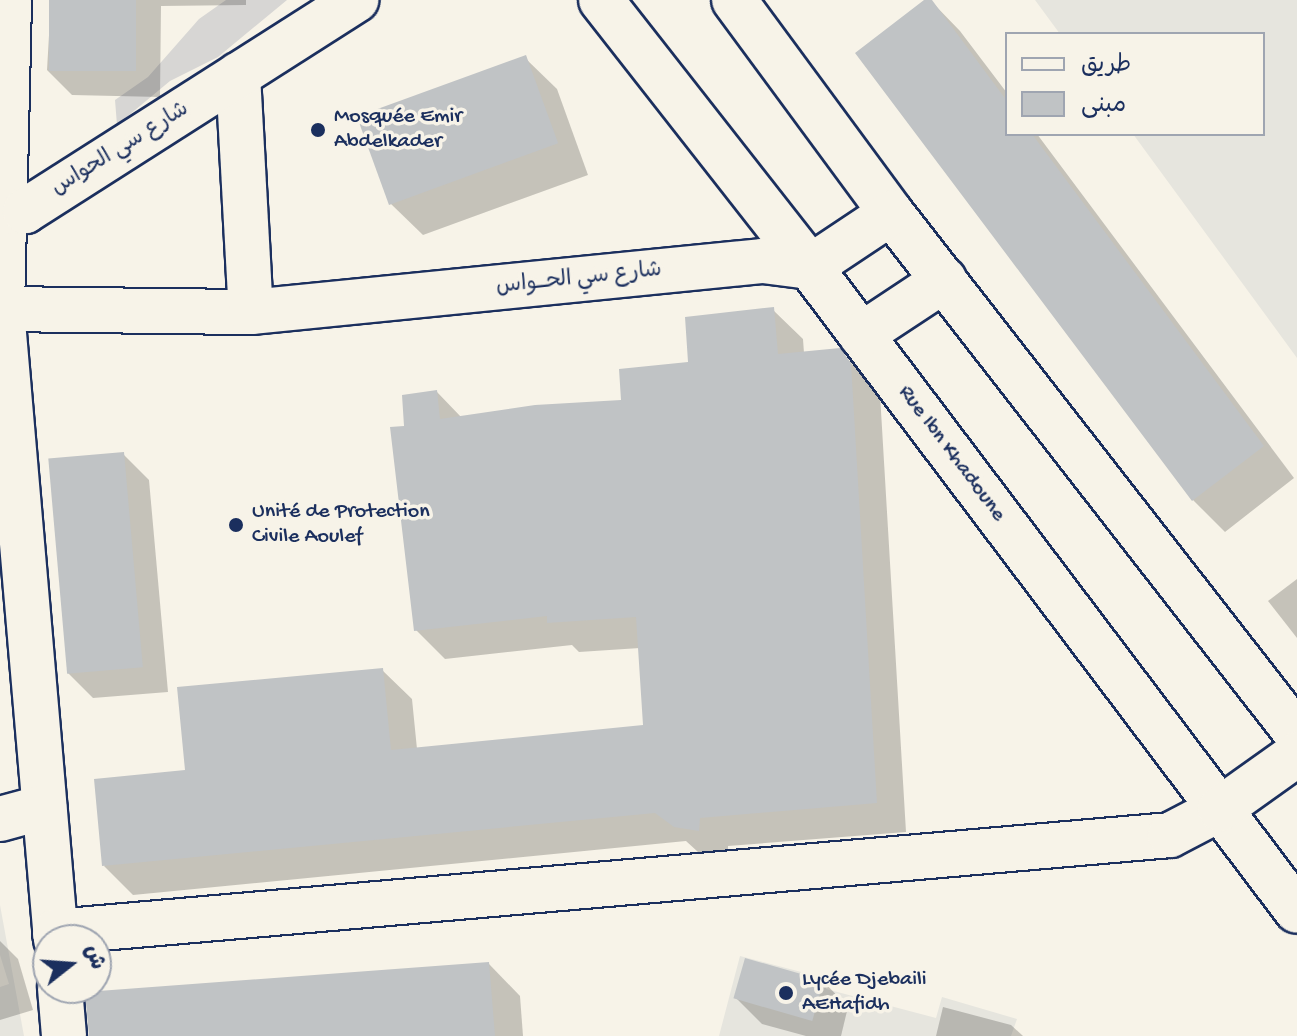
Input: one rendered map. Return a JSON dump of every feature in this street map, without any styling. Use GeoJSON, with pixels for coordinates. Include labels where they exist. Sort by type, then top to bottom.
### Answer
{"type":"FeatureCollection","features":[{"type":"Feature","properties":{"kind":"street"},"geometry":{"type":"LineString","coordinates":[[9,0],[1,212],[1,310],[54,924]]}},
{"type":"Feature","properties":{"kind":"street","name":"شارع سي الحواس"},"geometry":{"type":"LineString","coordinates":[[1,212],[25,211],[356,0]]}},
{"type":"Feature","properties":{"kind":"street","name":"Rue Ibn Khadoune"},"geometry":{"type":"LineString","coordinates":[[601,0],[810,267],[1297,911]]}},
{"type":"Feature","properties":{"kind":"street"},"geometry":{"type":"LineString","coordinates":[[734,0],[891,213],[1297,734]]}},
{"type":"Feature","properties":{"kind":"street"},"geometry":{"type":"LineString","coordinates":[[1,310],[251,312],[238,75]]}},
{"type":"Feature","properties":{"kind":"street"},"geometry":{"type":"LineString","coordinates":[[810,267],[891,213]]}},
{"type":"Feature","properties":{"kind":"street","name":"شارع سي الحــواس"},"geometry":{"type":"LineString","coordinates":[[251,312],[763,261],[810,267]]}},
{"type":"Feature","properties":{"kind":"street"},"geometry":{"type":"LineString","coordinates":[[861,335],[944,280]]}},
{"type":"Feature","properties":{"kind":"street"},"geometry":{"type":"LineString","coordinates":[[112,931],[1170,835],[1220,809],[1297,754]]}},
{"type":"Feature","properties":{"kind":"street"},"geometry":{"type":"LineString","coordinates":[[0,819],[44,807]]}},
{"type":"Feature","properties":{"kind":"street"},"geometry":{"type":"LineString","coordinates":[[61,1004],[64,1036]]}},
{"type":"Feature","properties":{"kind":"shaded area"},"geometry":{"type":"Polygon","coordinates":[[[226,0],[287,0],[218,57],[170,81],[117,125],[115,100],[148,77],[199,19],[226,0]]]}},
{"type":"Feature","properties":{"kind":"shaded area"},"geometry":{"type":"Polygon","coordinates":[[[1035,0],[1297,0],[1297,358],[1134,136],[1265,136],[1265,32],[1059,32],[1035,0]]]}},
{"type":"Feature","properties":{"kind":"shaded area"},"geometry":{"type":"Polygon","coordinates":[[[0,905],[24,1036],[0,1036],[0,987],[9,984],[0,955],[0,905]]]}},
{"type":"Feature","properties":{"kind":"shaded area","name":"Lycée Djebaili AEHafidh"},"geometry":{"type":"Polygon","coordinates":[[[740,956],[828,979],[826,989],[936,1018],[942,997],[1017,1019],[1011,1036],[719,1036],[740,956]]]}},
{"type":"Feature","properties":{"kind":"building"},"geometry":{"type":"Polygon","coordinates":[[[49,0],[136,0],[136,71],[49,71],[49,0]]]}},
{"type":"Feature","properties":{"kind":"building"},"geometry":{"type":"Polygon","coordinates":[[[924,0],[932,0],[1005,98],[1005,136],[1033,136],[1264,446],[1192,501],[855,53],[924,0]]]}},
{"type":"Feature","properties":{"kind":"building"},"geometry":{"type":"Polygon","coordinates":[[[526,55],[558,143],[389,205],[357,117],[526,55]]]}},
{"type":"Feature","properties":{"kind":"building"},"geometry":{"type":"Polygon","coordinates":[[[774,307],[778,354],[840,348],[851,363],[877,803],[700,818],[699,831],[674,827],[655,813],[102,866],[94,779],[185,770],[177,687],[383,668],[391,750],[643,725],[636,617],[547,623],[547,616],[414,631],[390,427],[404,426],[402,395],[437,390],[440,419],[535,405],[621,400],[619,369],[688,362],[685,317],[774,307]]]}},
{"type":"Feature","properties":{"kind":"building"},"geometry":{"type":"Polygon","coordinates":[[[124,452],[143,667],[67,674],[48,459],[124,452]]]}},
{"type":"Feature","properties":{"kind":"building"},"geometry":{"type":"Polygon","coordinates":[[[745,958],[824,981],[812,1021],[733,998],[745,958]]]}},
{"type":"Feature","properties":{"kind":"building"},"geometry":{"type":"Polygon","coordinates":[[[489,962],[495,1036],[89,1036],[86,1004],[112,1004],[112,990],[489,962]]]}},
{"type":"Feature","properties":{"kind":"place","name":"Mosquée Emir Abdelkader"},"geometry":{"type":"Point","coordinates":[318,130]}},
{"type":"Feature","properties":{"kind":"place","name":"Unité de Protection Civile Aoulef"},"geometry":{"type":"Point","coordinates":[236,525]}},
{"type":"Feature","properties":{"kind":"place","name":"Lycée Djebaili AEHafidh"},"geometry":{"type":"Point","coordinates":[786,993]}}]}
